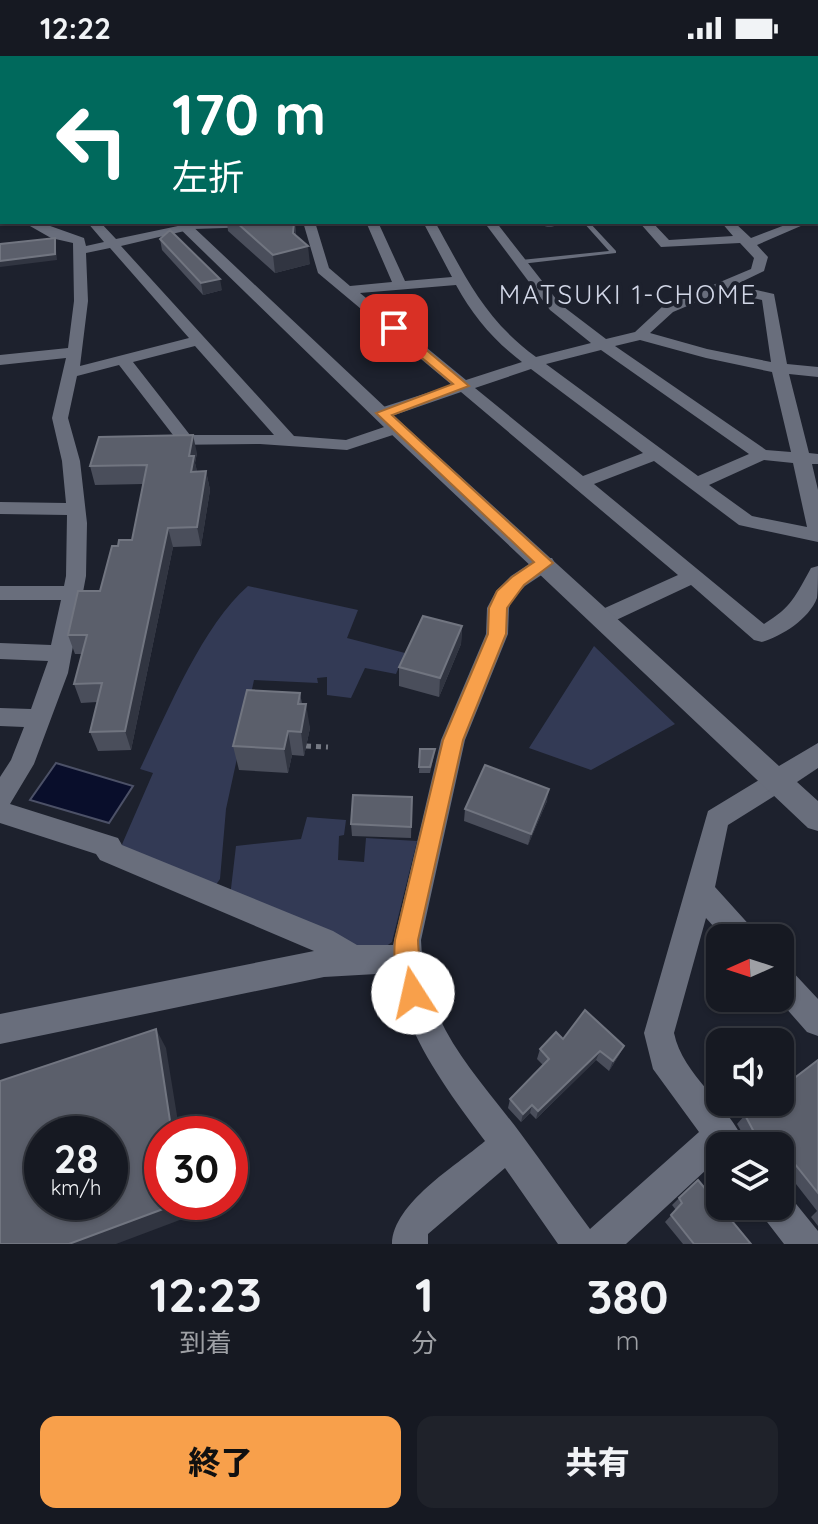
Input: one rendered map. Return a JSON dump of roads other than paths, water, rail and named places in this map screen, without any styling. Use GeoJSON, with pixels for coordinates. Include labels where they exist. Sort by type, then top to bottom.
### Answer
{"type":"FeatureCollection","features":[{"type":"Feature","properties":{"kind":"street"},"geometry":{"type":"LineString","coordinates":[[0,798],[22,764],[41,719],[61,654],[78,559],[75,509],[77,450],[60,418],[76,352],[81,301],[79,241],[33,224]]}},
{"type":"Feature","properties":{"kind":"street"},"geometry":{"type":"LineString","coordinates":[[95,224],[290,442]]}},
{"type":"Feature","properties":{"kind":"street"},"geometry":{"type":"LineString","coordinates":[[79,251],[184,225],[214,224]]}},
{"type":"Feature","properties":{"kind":"street"},"geometry":{"type":"LineString","coordinates":[[310,224],[323,270],[762,634],[791,617],[811,594],[818,573]]}},
{"type":"Feature","properties":{"kind":"street"},"geometry":{"type":"LineString","coordinates":[[373,224],[400,284]]}},
{"type":"Feature","properties":{"kind":"street"},"geometry":{"type":"LineString","coordinates":[[430,224],[477,310],[494,332],[746,521],[818,536],[810,458],[780,369],[769,297],[723,287]]}},
{"type":"Feature","properties":{"kind":"street"},"geometry":{"type":"LineString","coordinates":[[492,224],[564,316],[762,455]]}},
{"type":"Feature","properties":{"kind":"street"},"geometry":{"type":"LineString","coordinates":[[647,224],[666,244],[748,241],[798,224]]}},
{"type":"Feature","properties":{"kind":"street"},"geometry":{"type":"LineString","coordinates":[[383,413],[533,363],[640,335],[668,309],[757,271],[761,257],[729,224]]}},
{"type":"Feature","properties":{"kind":"street"},"geometry":{"type":"LineString","coordinates":[[184,225],[396,428],[604,617],[818,819]]}},
{"type":"Feature","properties":{"kind":"street"},"geometry":{"type":"LineString","coordinates":[[348,290],[461,280]]}},
{"type":"Feature","properties":{"kind":"street"},"geometry":{"type":"LineString","coordinates":[[640,335],[698,354],[780,369],[818,372]]}},
{"type":"Feature","properties":{"kind":"street"},"geometry":{"type":"LineString","coordinates":[[72,373],[199,340]]}},
{"type":"Feature","properties":{"kind":"street"},"geometry":{"type":"LineString","coordinates":[[0,360],[76,352]]}},
{"type":"Feature","properties":{"kind":"street"},"geometry":{"type":"LineString","coordinates":[[123,360],[184,438]]}},
{"type":"Feature","properties":{"kind":"street"},"geometry":{"type":"LineString","coordinates":[[141,442],[184,438],[347,445],[396,428]]}},
{"type":"Feature","properties":{"kind":"street"},"geometry":{"type":"LineString","coordinates":[[581,483],[656,454]]}},
{"type":"Feature","properties":{"kind":"street"},"geometry":{"type":"LineString","coordinates":[[698,483],[762,455],[810,458]]}},
{"type":"Feature","properties":{"kind":"street"},"geometry":{"type":"LineString","coordinates":[[0,508],[75,509]]}},
{"type":"Feature","properties":{"kind":"street"},"geometry":{"type":"LineString","coordinates":[[545,563],[518,581],[503,596],[498,608],[497,634],[453,740],[405,959],[413,993],[430,1034],[579,1244]]}},
{"type":"Feature","properties":{"kind":"street"},"geometry":{"type":"LineString","coordinates":[[604,617],[693,576]]}},
{"type":"Feature","properties":{"kind":"street"},"geometry":{"type":"LineString","coordinates":[[0,593],[73,593]]}},
{"type":"Feature","properties":{"kind":"street"},"geometry":{"type":"LineString","coordinates":[[0,651],[61,654]]}},
{"type":"Feature","properties":{"kind":"street"},"geometry":{"type":"LineString","coordinates":[[0,717],[41,719]]}},
{"type":"Feature","properties":{"kind":"street"},"geometry":{"type":"LineString","coordinates":[[719,1132],[670,1068],[660,1047],[659,1033],[700,891],[717,819],[818,754]]}},
{"type":"Feature","properties":{"kind":"street"},"geometry":{"type":"LineString","coordinates":[[0,812],[109,846],[109,852],[323,941],[354,959]]}},
{"type":"Feature","properties":{"kind":"street"},"geometry":{"type":"LineString","coordinates":[[700,891],[730,924]]}},
{"type":"Feature","properties":{"kind":"street"},"geometry":{"type":"LineString","coordinates":[[0,1029],[354,959],[405,959]]}},
{"type":"Feature","properties":{"kind":"street"},"geometry":{"type":"LineString","coordinates":[[794,994],[818,1021]]}},
{"type":"Feature","properties":{"kind":"street"},"geometry":{"type":"LineString","coordinates":[[410,1244],[415,1222],[508,1144]]}},
{"type":"Feature","properties":{"kind":"street"},"geometry":{"type":"LineString","coordinates":[[600,1244],[706,1156]]}},
{"type":"Feature","properties":{"kind":"street"},"geometry":{"type":"LineString","coordinates":[[787,1220],[806,1244]]}},
{"type":"Feature","properties":{"kind":"lane"},"geometry":{"type":"LineString","coordinates":[[521,262],[614,252],[588,224]]}},
{"type":"Feature","properties":{"kind":"district","name":"MATSUKI 1-CHOME"},"geometry":{"type":"Point","coordinates":[628,295]}}]}
